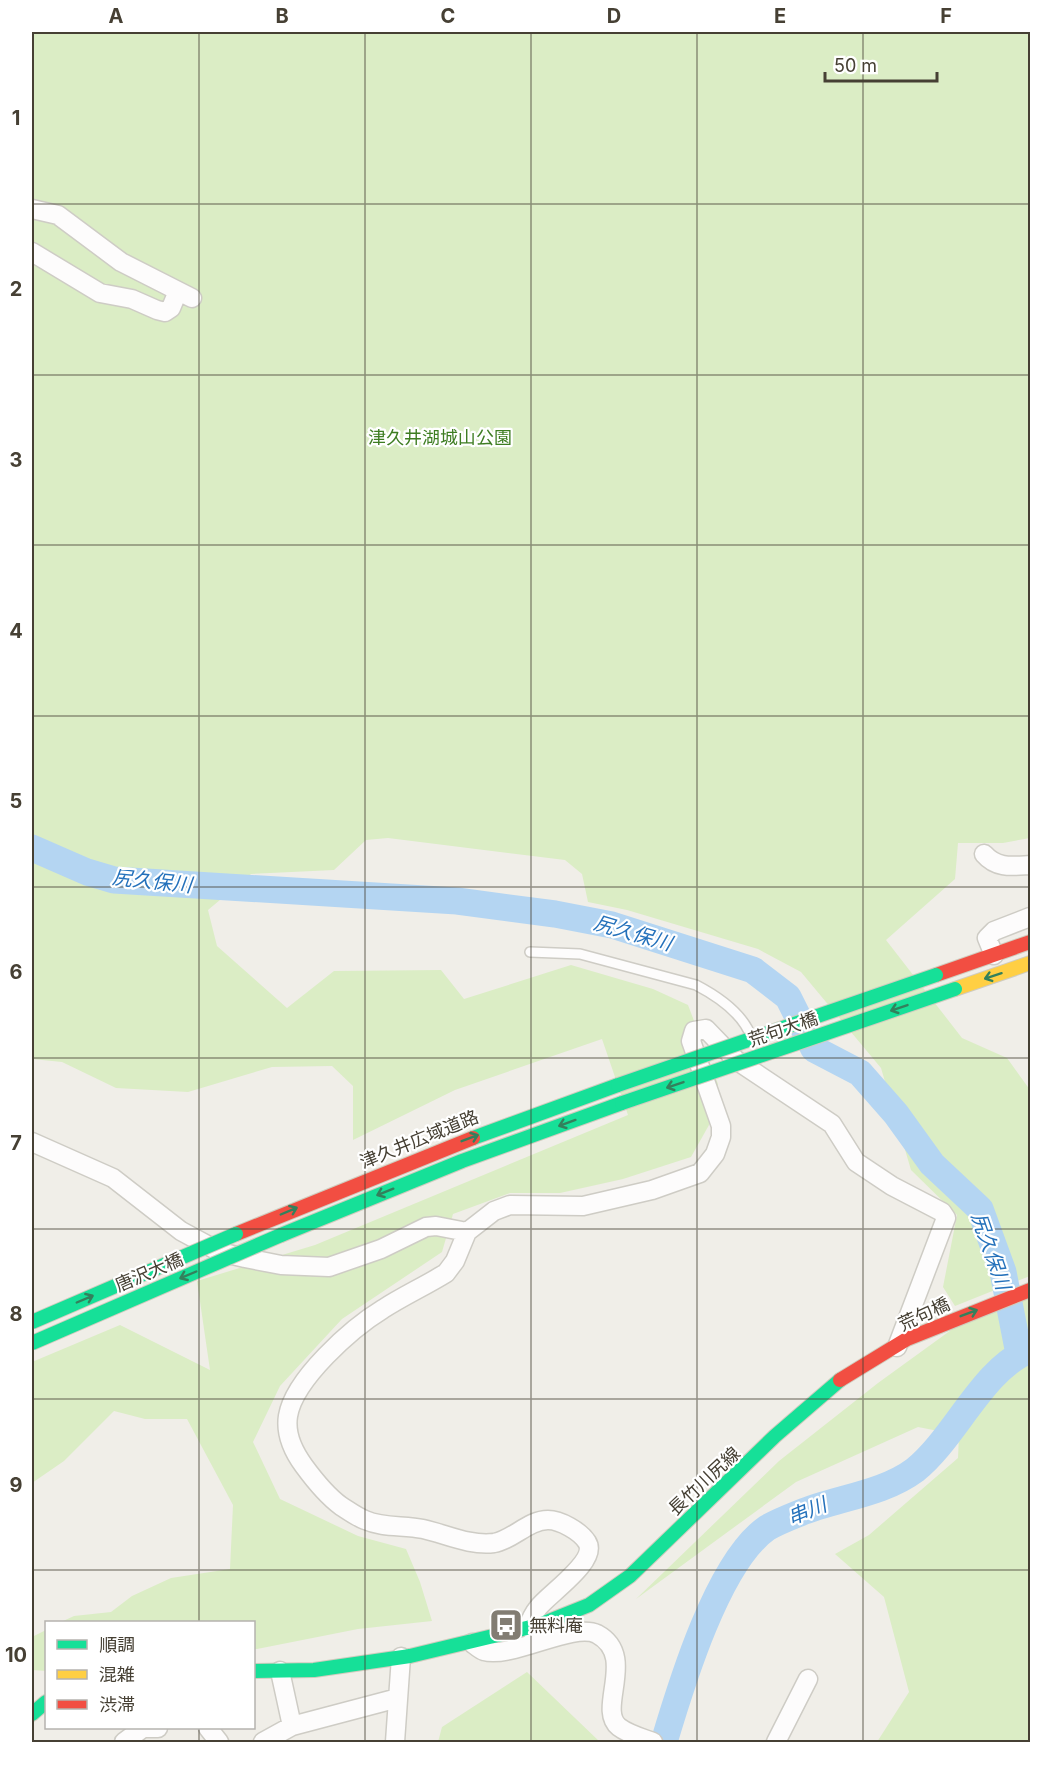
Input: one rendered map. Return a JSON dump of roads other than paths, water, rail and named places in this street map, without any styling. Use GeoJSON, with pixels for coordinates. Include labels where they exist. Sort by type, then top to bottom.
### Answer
{"type":"FeatureCollection","features":[{"type":"Feature","properties":{"kind":"main road"},"geometry":{"type":"LineString","coordinates":[[994,955],[1030,942]]}},
{"type":"Feature","properties":{"kind":"main road","name":"荒句大橋"},"geometry":{"type":"LineString","coordinates":[[618,1085],[994,955]]}},
{"type":"Feature","properties":{"kind":"main road","name":"荒句大橋"},"geometry":{"type":"LineString","coordinates":[[622,1103],[1030,963]]}},
{"type":"Feature","properties":{"kind":"main road","name":"津久井広域道路"},"geometry":{"type":"LineString","coordinates":[[236,1234],[446,1148],[618,1085]]}},
{"type":"Feature","properties":{"kind":"main road","name":"津久井広域道路"},"geometry":{"type":"LineString","coordinates":[[281,1236],[462,1161],[622,1103]]}},
{"type":"Feature","properties":{"kind":"main road","name":"唐沢大橋"},"geometry":{"type":"LineString","coordinates":[[32,1322],[236,1234]]}},
{"type":"Feature","properties":{"kind":"main road","name":"唐沢大橋"},"geometry":{"type":"LineString","coordinates":[[32,1343],[281,1236]]}},
{"type":"Feature","properties":{"kind":"main road","name":"荒句橋"},"geometry":{"type":"LineString","coordinates":[[897,1347],[1030,1290]]}},
{"type":"Feature","properties":{"kind":"main road","name":"荒句橋"},"geometry":{"type":"LineString","coordinates":[[916,1339],[1030,1304]]}},
{"type":"Feature","properties":{"kind":"main road","name":"長竹川尻線"},"geometry":{"type":"LineString","coordinates":[[472,1643],[528,1628],[578,1611],[615,1588],[829,1389],[861,1365],[897,1347]]}},
{"type":"Feature","properties":{"kind":"main road"},"geometry":{"type":"LineString","coordinates":[[255,1671],[280,1671],[401,1657],[472,1643]]}},
{"type":"Feature","properties":{"kind":"main road"},"geometry":{"type":"LineString","coordinates":[[32,1714],[45,1703]]}},
{"type":"Feature","properties":{"kind":"street"},"geometry":{"type":"LineString","coordinates":[[32,209],[58,215],[121,262],[182,297],[165,312],[132,299],[100,293],[32,252]]}},
{"type":"Feature","properties":{"kind":"street"},"geometry":{"type":"LineString","coordinates":[[984,854],[995,864],[1030,865]]}},
{"type":"Feature","properties":{"kind":"street"},"geometry":{"type":"LineString","coordinates":[[994,955],[987,938],[994,931],[1030,916]]}},
{"type":"Feature","properties":{"kind":"street"},"geometry":{"type":"LineString","coordinates":[[528,1628],[539,1606],[566,1582],[585,1559],[589,1550],[587,1542],[562,1523],[545,1520],[495,1543],[478,1543],[422,1528],[390,1526],[363,1520],[339,1504],[314,1479],[293,1450],[288,1432],[290,1408],[307,1379],[331,1351],[366,1320],[446,1273],[455,1261],[467,1232],[485,1216],[510,1205],[583,1206],[652,1190],[700,1173],[715,1154],[721,1137],[721,1126],[691,1041],[696,1029],[709,1030],[735,1060],[832,1124],[856,1162],[892,1186],[942,1212],[946,1218],[897,1347]]}},
{"type":"Feature","properties":{"kind":"street"},"geometry":{"type":"LineString","coordinates":[[32,1142],[113,1178],[182,1231],[220,1252],[244,1258],[281,1265],[328,1267],[381,1249],[426,1227],[436,1226],[467,1232]]}},
{"type":"Feature","properties":{"kind":"street"},"geometry":{"type":"LineString","coordinates":[[472,1643],[484,1651],[509,1649],[580,1632],[596,1633],[606,1642],[616,1665],[617,1677],[612,1702],[614,1719],[618,1726],[646,1740]]}},
{"type":"Feature","properties":{"kind":"street"},"geometry":{"type":"LineString","coordinates":[[394,1743],[401,1657]]}},
{"type":"Feature","properties":{"kind":"street"},"geometry":{"type":"LineString","coordinates":[[280,1671],[292,1726]]}},
{"type":"Feature","properties":{"kind":"street"},"geometry":{"type":"LineString","coordinates":[[776,1743],[808,1680]]}},
{"type":"Feature","properties":{"kind":"street"},"geometry":{"type":"LineString","coordinates":[[263,1743],[292,1726],[398,1698]]}},
{"type":"Feature","properties":{"kind":"street"},"geometry":{"type":"LineString","coordinates":[[124,1743],[142,1729]]}},
{"type":"Feature","properties":{"kind":"street"},"geometry":{"type":"LineString","coordinates":[[209,1729],[219,1743]]}},
{"type":"Feature","properties":{"kind":"lane"},"geometry":{"type":"LineString","coordinates":[[531,952],[580,954],[696,985],[711,993],[741,1018],[750,1034],[755,1048],[758,1077]]}},
{"type":"Feature","properties":{"kind":"waterway","name":"尻久保川"},"geometry":{"type":"LineString","coordinates":[[32,848],[87,872],[114,880],[457,901],[555,914],[612,925],[753,970],[788,997],[814,1049],[860,1073],[896,1114],[932,1164],[980,1209],[1003,1272],[1019,1354]]}},
{"type":"Feature","properties":{"kind":"waterway","name":"串川"},"geometry":{"type":"LineString","coordinates":[[664,1742],[680,1689],[704,1626],[717,1596],[749,1545],[767,1528],[779,1522],[814,1508],[889,1485],[915,1470],[944,1440],[998,1372],[1013,1359],[1030,1350]]}},
{"type":"Feature","properties":{"kind":"place","name":"無料庵"},"geometry":{"type":"Point","coordinates":[506,1625]}},
{"type":"Feature","properties":{"kind":"park label","name":"津久井湖城山公園"},"geometry":{"type":"Point","coordinates":[440,437]}}]}
